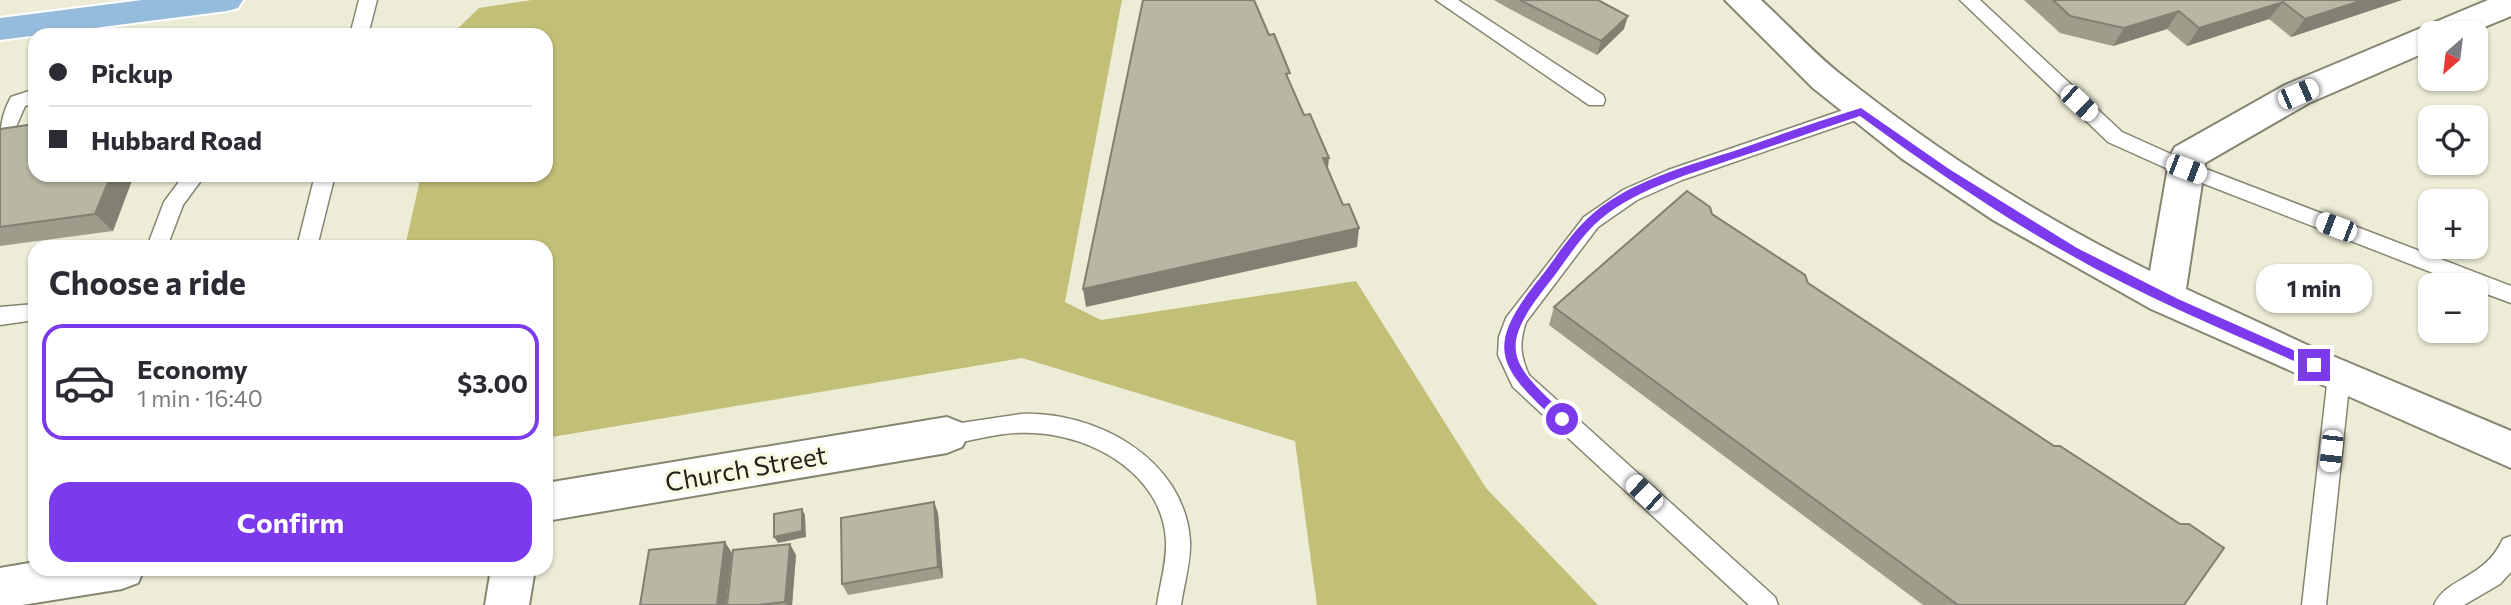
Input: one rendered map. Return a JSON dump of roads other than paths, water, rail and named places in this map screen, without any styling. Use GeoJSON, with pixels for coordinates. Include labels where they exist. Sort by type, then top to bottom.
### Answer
{"type":"FeatureCollection","features":[{"type":"Feature","properties":{"kind":"main road"},"geometry":{"type":"LineString","coordinates":[[30,28],[89,26],[228,0]]}},
{"type":"Feature","properties":{"kind":"main road"},"geometry":{"type":"LineString","coordinates":[[0,29],[28,28]]}},
{"type":"Feature","properties":{"kind":"street"},"geometry":{"type":"LineString","coordinates":[[1741,0],[1806,64],[1861,111],[1988,201],[2073,251],[2165,298],[2511,450]]}},
{"type":"Feature","properties":{"kind":"street"},"geometry":{"type":"LineString","coordinates":[[2468,21],[2511,3]]}},
{"type":"Feature","properties":{"kind":"street"},"geometry":{"type":"LineString","coordinates":[[2165,298],[2188,156],[2298,94],[2418,43]]}},
{"type":"Feature","properties":{"kind":"street","name":"Church Street"},"geometry":{"type":"LineString","coordinates":[[553,501],[947,435]]}},
{"type":"Feature","properties":{"kind":"street"},"geometry":{"type":"LineString","coordinates":[[0,588],[77,576]]}},
{"type":"Feature","properties":{"kind":"street"},"geometry":{"type":"LineString","coordinates":[[507,605],[512,576]]}},
{"type":"Feature","properties":{"kind":"lane"},"geometry":{"type":"LineString","coordinates":[[361,28],[368,0]]}},
{"type":"Feature","properties":{"kind":"lane"},"geometry":{"type":"LineString","coordinates":[[1445,0],[1596,100]]}},
{"type":"Feature","properties":{"kind":"lane"},"geometry":{"type":"LineString","coordinates":[[1969,0],[2115,137],[2186,169],[2511,295]]}},
{"type":"Feature","properties":{"kind":"lane"},"geometry":{"type":"LineString","coordinates":[[0,143],[18,103],[28,99]]}},
{"type":"Feature","properties":{"kind":"lane"},"geometry":{"type":"LineString","coordinates":[[1766,605],[1521,381],[1509,355],[1510,337],[1529,299],[1591,222],[1630,195],[1675,175],[1861,111]]}},
{"type":"Feature","properties":{"kind":"lane"},"geometry":{"type":"LineString","coordinates":[[160,240],[174,202],[190,182]]}},
{"type":"Feature","properties":{"kind":"lane"},"geometry":{"type":"LineString","coordinates":[[309,240],[323,182]]}},
{"type":"Feature","properties":{"kind":"lane"},"geometry":{"type":"LineString","coordinates":[[0,316],[28,313]]}},
{"type":"Feature","properties":{"kind":"lane"},"geometry":{"type":"LineString","coordinates":[[2314,605],[2339,376]]}},
{"type":"Feature","properties":{"kind":"lane"},"geometry":{"type":"LineString","coordinates":[[947,435],[1032,423],[1069,428],[1116,448],[1138,462],[1165,492],[1175,517],[1178,541],[1169,605]]}},
{"type":"Feature","properties":{"kind":"lane"},"geometry":{"type":"LineString","coordinates":[[2446,605],[2482,584],[2505,565],[2511,547]]}}]}
